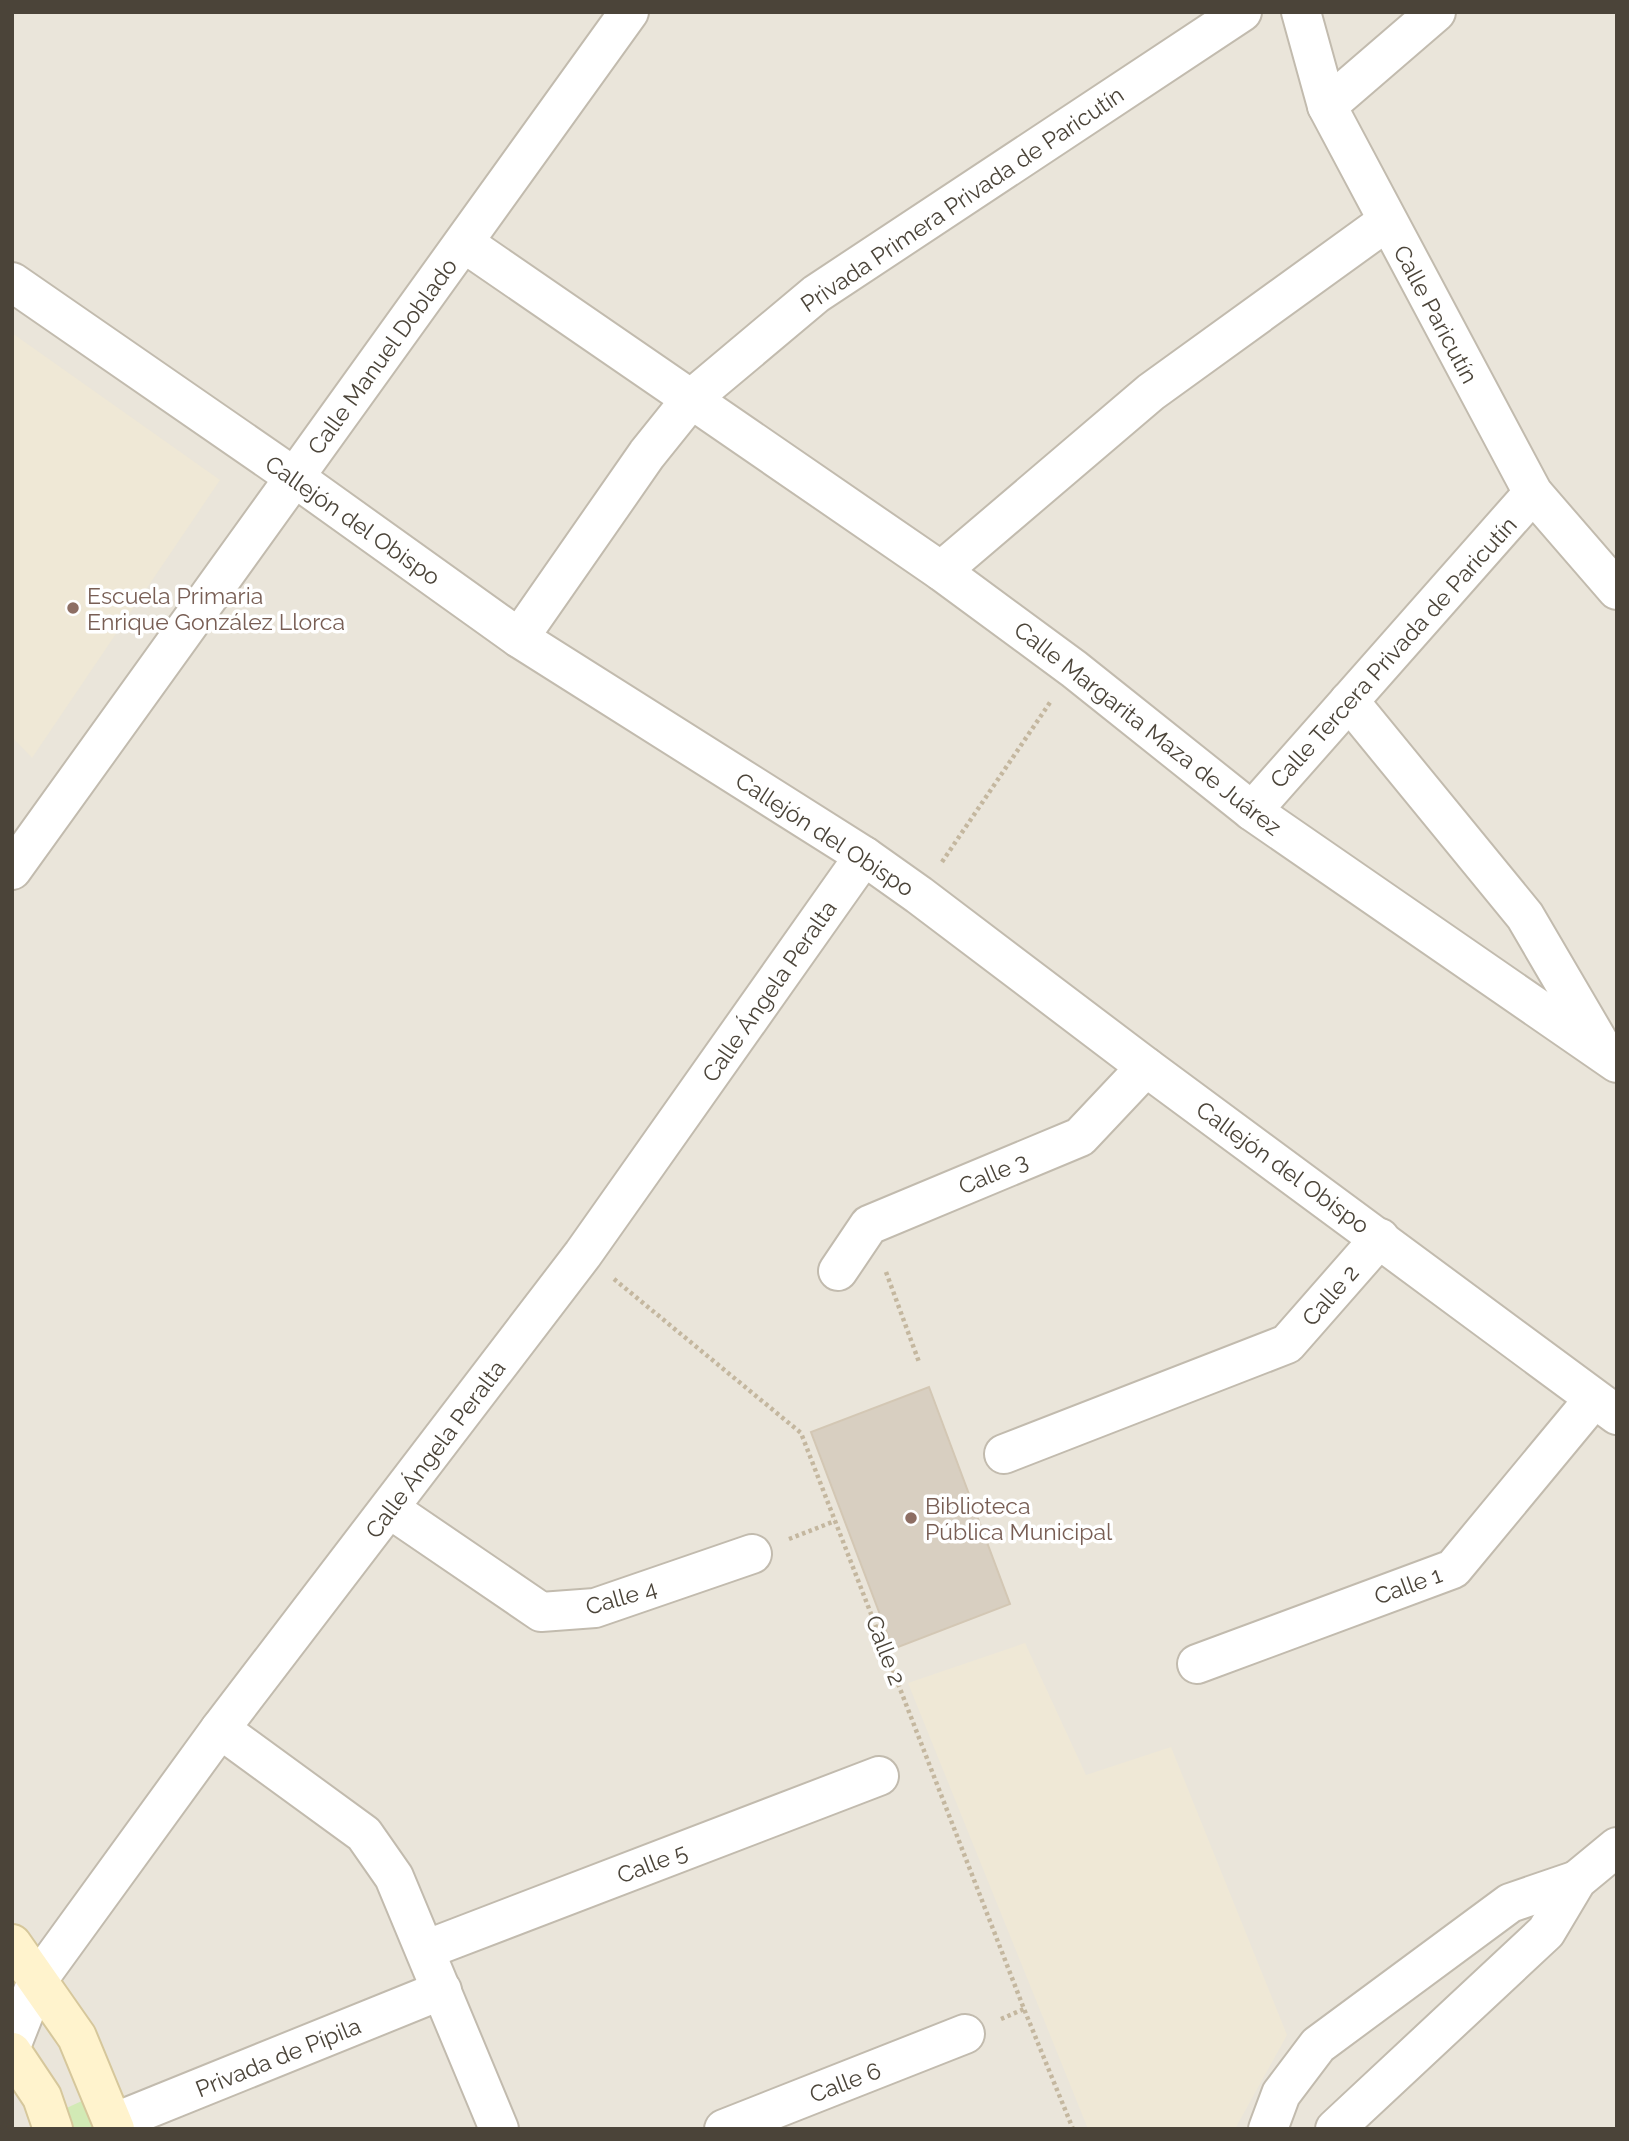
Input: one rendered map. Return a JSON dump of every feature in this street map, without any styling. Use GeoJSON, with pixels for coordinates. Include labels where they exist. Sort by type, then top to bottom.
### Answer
{"type":"FeatureCollection","features":[{"type":"Feature","properties":{"kind":"main road"},"geometry":{"type":"LineString","coordinates":[[12,1944],[77,2037],[114,2126]]}},
{"type":"Feature","properties":{"kind":"main road"},"geometry":{"type":"LineString","coordinates":[[12,2052],[42,2097],[53,2129]]}},
{"type":"Feature","properties":{"kind":"street","name":"Calle Manuel Doblado"},"geometry":{"type":"LineString","coordinates":[[12,870],[629,12]]}},
{"type":"Feature","properties":{"kind":"street","name":"Privada Primera Privada de Paricutín"},"geometry":{"type":"LineString","coordinates":[[692,398],[816,294],[1242,12]]}},
{"type":"Feature","properties":{"kind":"street","name":"Calle Paricutín"},"geometry":{"type":"LineString","coordinates":[[1301,12],[1327,107],[1534,493],[1617,590]]}},
{"type":"Feature","properties":{"kind":"street"},"geometry":{"type":"LineString","coordinates":[[1327,107],[1436,12]]}},
{"type":"Feature","properties":{"kind":"street"},"geometry":{"type":"LineString","coordinates":[[941,571],[1151,392],[1387,222]]}},
{"type":"Feature","properties":{"kind":"street","name":"Calle Margarita Maza de Juárez"},"geometry":{"type":"LineString","coordinates":[[464,243],[941,571],[1074,669],[1252,811],[1611,1058]]}},
{"type":"Feature","properties":{"kind":"street","name":"Callejón del Obispo"},"geometry":{"type":"LineString","coordinates":[[12,282],[294,477],[519,638],[864,856],[1605,1407]]}},
{"type":"Feature","properties":{"kind":"street"},"geometry":{"type":"LineString","coordinates":[[519,638],[647,454],[692,398]]}},
{"type":"Feature","properties":{"kind":"street","name":"Calle Tercera Privada de Paricutín"},"geometry":{"type":"LineString","coordinates":[[1252,811],[1534,493]]}},
{"type":"Feature","properties":{"kind":"street","name":"Calle Margarita Maza de Juárez"},"geometry":{"type":"LineString","coordinates":[[1349,701],[1525,916],[1611,1058]]}},
{"type":"Feature","properties":{"kind":"street","name":"Calle Ángela Peralta"},"geometry":{"type":"LineString","coordinates":[[12,2044],[37,1980],[220,1729],[583,1254],[864,856]]}},
{"type":"Feature","properties":{"kind":"street","name":"Calle 3"},"geometry":{"type":"LineString","coordinates":[[869,1225],[1080,1137],[1146,1066]]}},
{"type":"Feature","properties":{"kind":"street"},"geometry":{"type":"LineString","coordinates":[[838,1271],[869,1225]]}},
{"type":"Feature","properties":{"kind":"street","name":"Calle 2"},"geometry":{"type":"LineString","coordinates":[[1004,1454],[1287,1344],[1380,1238]]}},
{"type":"Feature","properties":{"kind":"street","name":"Calle 1"},"geometry":{"type":"LineString","coordinates":[[1197,1664],[1452,1569],[1605,1407]]}},
{"type":"Feature","properties":{"kind":"street","name":"Calle 4"},"geometry":{"type":"LineString","coordinates":[[390,1509],[541,1612],[595,1608],[752,1553]]}},
{"type":"Feature","properties":{"kind":"street"},"geometry":{"type":"LineString","coordinates":[[220,1729],[364,1834],[394,1877],[499,2129]]}},
{"type":"Feature","properties":{"kind":"street","name":"Calle 5"},"geometry":{"type":"LineString","coordinates":[[425,1950],[879,1776]]}},
{"type":"Feature","properties":{"kind":"street"},"geometry":{"type":"LineString","coordinates":[[1335,2129],[1546,1932],[1577,1880],[1617,1847]]}},
{"type":"Feature","properties":{"kind":"street"},"geometry":{"type":"LineString","coordinates":[[1268,2129],[1281,2094],[1318,2045],[1510,1903],[1577,1880]]}},
{"type":"Feature","properties":{"kind":"street","name":"Privada de Pípila"},"geometry":{"type":"LineString","coordinates":[[114,2126],[442,1990]]}},
{"type":"Feature","properties":{"kind":"street","name":"Calle 6"},"geometry":{"type":"LineString","coordinates":[[724,2129],[965,2035]]}},
{"type":"Feature","properties":{"kind":"path"},"geometry":{"type":"LineString","coordinates":[[919,895],[1074,669]]}},
{"type":"Feature","properties":{"kind":"path"},"geometry":{"type":"LineString","coordinates":[[869,1225],[919,1362]]}},
{"type":"Feature","properties":{"kind":"path","name":"Calle 2"},"geometry":{"type":"LineString","coordinates":[[583,1254],[801,1433],[1073,2129]]}},
{"type":"Feature","properties":{"kind":"path"},"geometry":{"type":"LineString","coordinates":[[752,1553],[835,1521]]}},
{"type":"Feature","properties":{"kind":"shaded area"},"geometry":{"type":"Polygon","coordinates":[[[12,12],[1617,12],[1617,2129],[12,2129],[12,12]]]}},
{"type":"Feature","properties":{"kind":"shaded area","name":"Escuela Primaria Enrique González Llorca"},"geometry":{"type":"Polygon","coordinates":[[[12,333],[220,480],[32,758],[12,737],[12,333]]]}},
{"type":"Feature","properties":{"kind":"shaded area"},"geometry":{"type":"Polygon","coordinates":[[[1025,1643],[1086,1775],[1171,1747],[1287,2035],[1235,2129],[1088,2129],[908,1683],[1025,1643]]]}},
{"type":"Feature","properties":{"kind":"green space"},"geometry":{"type":"Polygon","coordinates":[[[84,2100],[94,2129],[66,2129],[60,2111],[84,2100]]]}},
{"type":"Feature","properties":{"kind":"building","name":"Biblioteca Pública Municipal"},"geometry":{"type":"Polygon","coordinates":[[[929,1387],[1010,1604],[893,1649],[811,1432],[929,1387]]]}},
{"type":"Feature","properties":{"kind":"place","name":"Escuela Primaria Enrique González Llorca"},"geometry":{"type":"Point","coordinates":[73,608]}},
{"type":"Feature","properties":{"kind":"place","name":"Biblioteca Pública Municipal"},"geometry":{"type":"Point","coordinates":[911,1518]}}]}
